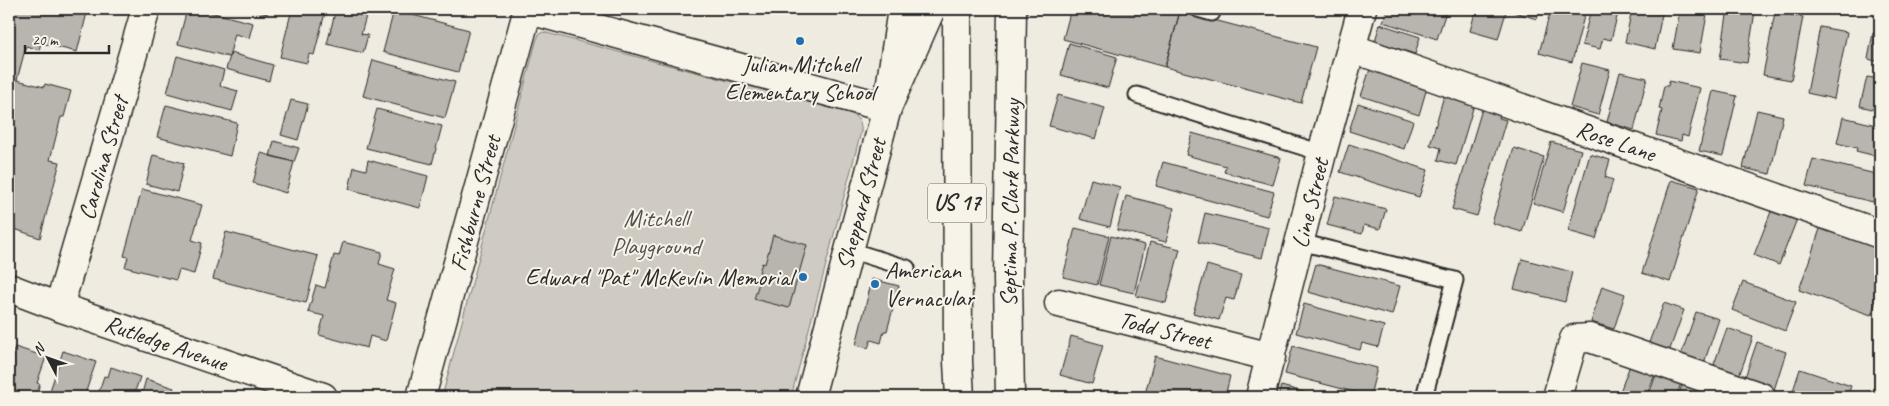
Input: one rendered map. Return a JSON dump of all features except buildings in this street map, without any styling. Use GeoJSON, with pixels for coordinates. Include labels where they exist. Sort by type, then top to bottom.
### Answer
{"type":"FeatureCollection","features":[{"type":"Feature","properties":{"kind":"main road","name":"Carolina Street"},"geometry":{"type":"LineString","coordinates":[[59,307],[146,9]]}},
{"type":"Feature","properties":{"kind":"main road"},"geometry":{"type":"LineString","coordinates":[[528,9],[886,108],[931,9]]}},
{"type":"Feature","properties":{"kind":"main road","name":"Fishburne Street"},"geometry":{"type":"LineString","coordinates":[[421,397],[528,9]]}},
{"type":"Feature","properties":{"kind":"main road","name":"Sheppard Street"},"geometry":{"type":"LineString","coordinates":[[810,397],[886,108],[902,9]]}},
{"type":"Feature","properties":{"kind":"main road","name":"US 17"},"geometry":{"type":"LineString","coordinates":[[957,9],[960,397]]}},
{"type":"Feature","properties":{"kind":"main road","name":"Septima P. Clark Parkway"},"geometry":{"type":"LineString","coordinates":[[1010,397],[1008,278],[1012,9]]}},
{"type":"Feature","properties":{"kind":"main road","name":"Line Street"},"geometry":{"type":"LineString","coordinates":[[1260,397],[1322,153],[1362,9]]}},
{"type":"Feature","properties":{"kind":"main road","name":"Rose Lane"},"geometry":{"type":"LineString","coordinates":[[1352,48],[1880,234]]}},
{"type":"Feature","properties":{"kind":"main road","name":"Rutledge Avenue"},"geometry":{"type":"LineString","coordinates":[[9,288],[59,307],[323,397]]}},
{"type":"Feature","properties":{"kind":"main road","name":"Todd Street"},"geometry":{"type":"LineString","coordinates":[[1059,303],[1271,357]]}},
{"type":"Feature","properties":{"kind":"main road"},"geometry":{"type":"LineString","coordinates":[[1557,397],[1574,339],[1590,338],[1761,397]]}},
{"type":"Feature","properties":{"kind":"lane"},"geometry":{"type":"LineString","coordinates":[[1138,95],[1322,153]]}},
{"type":"Feature","properties":{"kind":"lane"},"geometry":{"type":"LineString","coordinates":[[1300,242],[1454,280],[1424,397]]}},
{"type":"Feature","properties":{"kind":"lane"},"geometry":{"type":"LineString","coordinates":[[849,250],[907,268]]}},
{"type":"Feature","properties":{"kind":"green space","name":"Mitchell Playground"},"geometry":{"type":"Polygon","coordinates":[[[543,32],[850,113],[859,121],[861,132],[791,397],[442,397],[536,42],[539,34],[543,32]]]}},
{"type":"Feature","properties":{"kind":"place","name":"Julian Mitchell Elementary School"},"geometry":{"type":"Point","coordinates":[800,41]}},
{"type":"Feature","properties":{"kind":"place","name":"Edward \"Pat\" McKevlin Memorial"},"geometry":{"type":"Point","coordinates":[803,277]}},
{"type":"Feature","properties":{"kind":"place","name":"American Vernacular"},"geometry":{"type":"Point","coordinates":[875,284]}}]}
